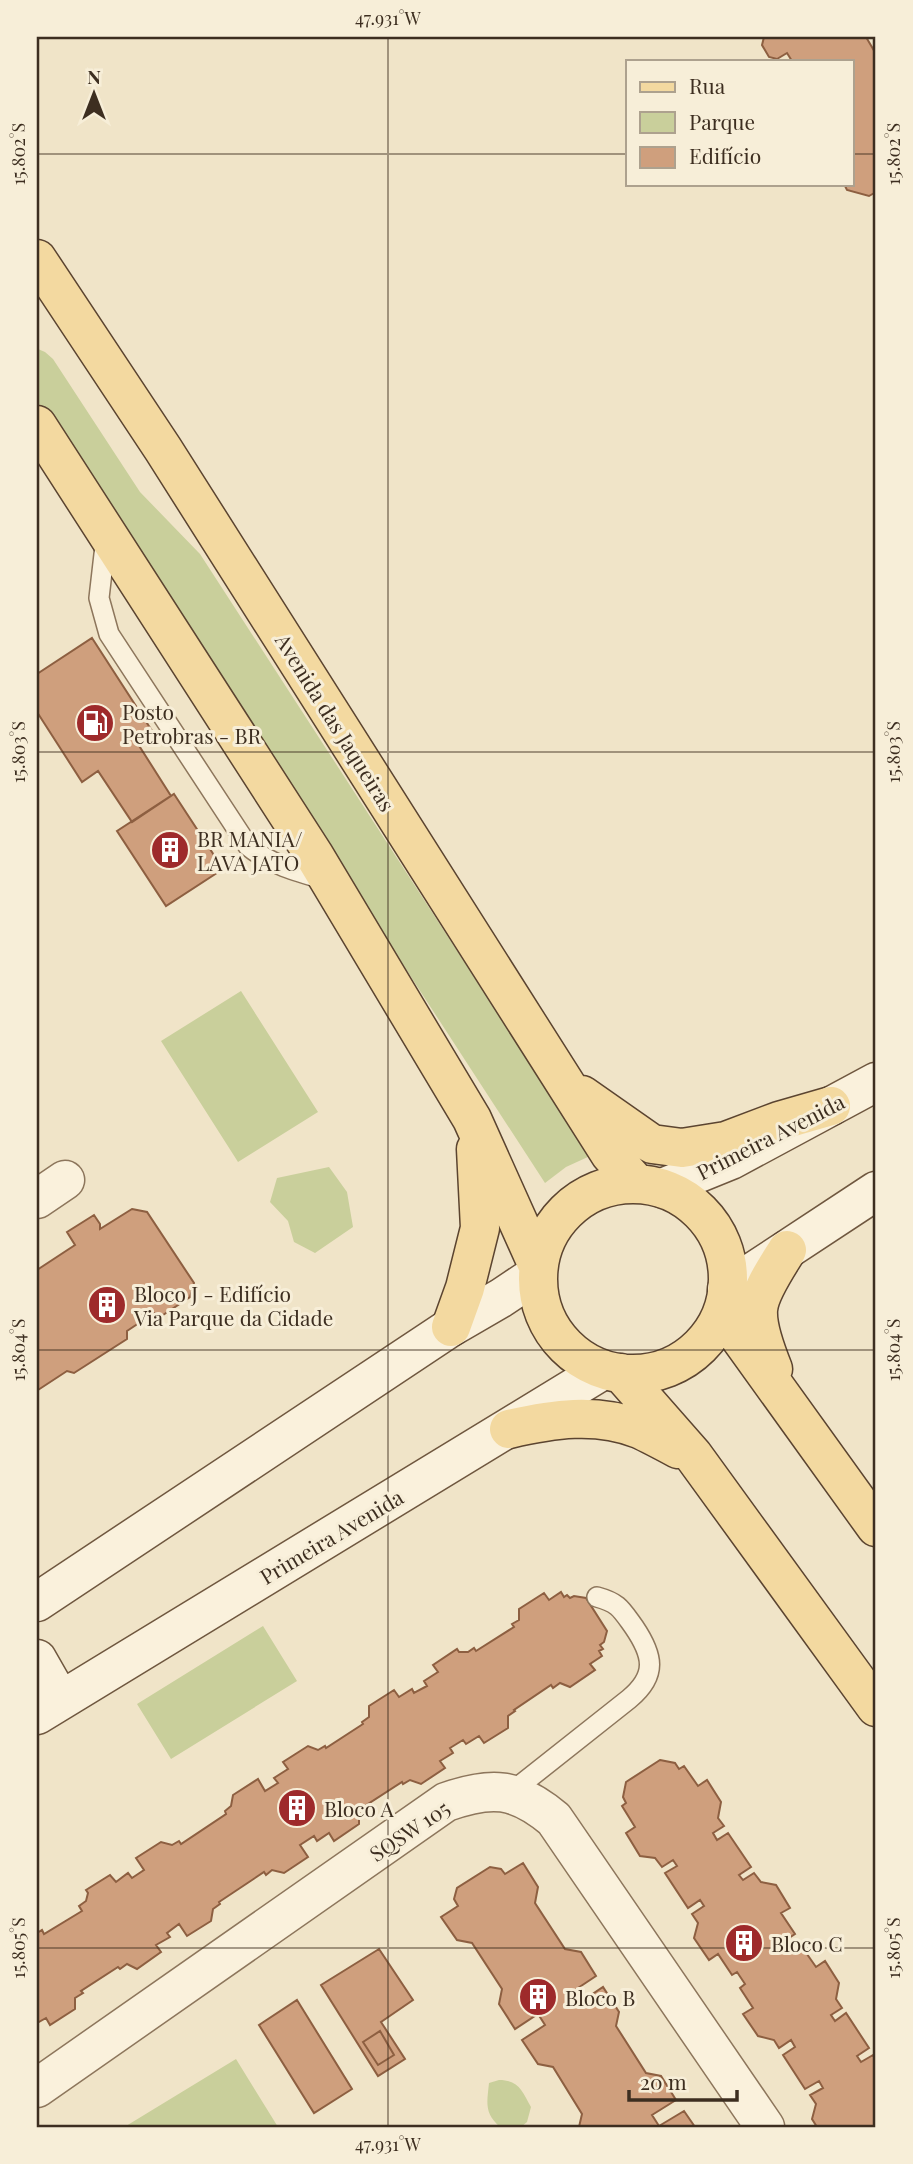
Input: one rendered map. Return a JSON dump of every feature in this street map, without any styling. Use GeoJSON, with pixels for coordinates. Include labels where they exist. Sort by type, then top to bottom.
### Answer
{"type":"FeatureCollection","features":[{"type":"Feature","properties":{"kind":"main road","name":"Avenida das Jaqueiras"},"geometry":{"type":"LineString","coordinates":[[37,259],[53,309],[610,1154],[649,1186]]}},
{"type":"Feature","properties":{"kind":"main road"},"geometry":{"type":"LineString","coordinates":[[37,425],[330,881],[472,1119],[537,1270],[540,1301],[556,1336],[577,1357],[612,1371],[641,1374],[682,1361],[699,1348],[712,1332],[724,1301],[728,1267],[713,1226],[699,1210],[649,1186],[596,1191],[563,1214],[551,1231],[537,1270],[501,1298],[451,1327],[37,1602]]}},
{"type":"Feature","properties":{"kind":"main road"},"geometry":{"type":"LineString","coordinates":[[565,1082],[652,1144],[682,1148],[726,1141],[779,1121],[831,1106]]}},
{"type":"Feature","properties":{"kind":"main road","name":"Primeira Avenida"},"geometry":{"type":"LineString","coordinates":[[649,1186],[731,1160],[876,1082]]}},
{"type":"Feature","properties":{"kind":"main road"},"geometry":{"type":"LineString","coordinates":[[451,1327],[465,1288],[480,1228],[472,1119]]}},
{"type":"Feature","properties":{"kind":"main road"},"geometry":{"type":"LineString","coordinates":[[724,1301],[787,1250],[876,1191]]}},
{"type":"Feature","properties":{"kind":"main road"},"geometry":{"type":"LineString","coordinates":[[786,1404],[765,1348],[758,1310],[766,1286],[787,1250]]}},
{"type":"Feature","properties":{"kind":"main road"},"geometry":{"type":"LineString","coordinates":[[724,1301],[786,1404],[876,1527]]}},
{"type":"Feature","properties":{"kind":"main road"},"geometry":{"type":"LineString","coordinates":[[612,1371],[693,1455],[876,1707]]}},
{"type":"Feature","properties":{"kind":"main road","name":"Primeira Avenida"},"geometry":{"type":"LineString","coordinates":[[47,1709],[509,1429],[612,1371]]}},
{"type":"Feature","properties":{"kind":"main road"},"geometry":{"type":"LineString","coordinates":[[509,1429],[568,1418],[611,1421],[637,1429],[693,1455]]}},
{"type":"Feature","properties":{"kind":"main road"},"geometry":{"type":"LineString","coordinates":[[37,1658],[52,1687],[47,1709]]}},
{"type":"Feature","properties":{"kind":"main road","name":"SQSW 105"},"geometry":{"type":"LineString","coordinates":[[37,2088],[446,1802],[490,1790],[527,1800],[554,1819],[765,2127]]}},
{"type":"Feature","properties":{"kind":"lane"},"geometry":{"type":"LineString","coordinates":[[106,533],[99,598],[109,635],[248,846],[262,858],[290,870],[330,881]]}},
{"type":"Feature","properties":{"kind":"lane"},"geometry":{"type":"LineString","coordinates":[[509,1794],[629,1699],[645,1682],[650,1666],[648,1647],[618,1604],[597,1597]]}},
{"type":"Feature","properties":{"kind":"green space"},"geometry":{"type":"Polygon","coordinates":[[[38,349],[53,359],[140,492],[200,554],[590,1156],[566,1167],[545,1183],[37,402],[38,349]]]}},
{"type":"Feature","properties":{"kind":"green space"},"geometry":{"type":"Polygon","coordinates":[[[241,991],[318,1112],[238,1162],[161,1041],[241,991]]]}},
{"type":"Feature","properties":{"kind":"green space"},"geometry":{"type":"Polygon","coordinates":[[[329,1167],[347,1192],[353,1227],[315,1253],[294,1242],[288,1221],[270,1202],[277,1178],[329,1167]]]}},
{"type":"Feature","properties":{"kind":"green space"},"geometry":{"type":"Polygon","coordinates":[[[263,1626],[297,1681],[171,1759],[137,1704],[263,1626]]]}},
{"type":"Feature","properties":{"kind":"green space"},"geometry":{"type":"Polygon","coordinates":[[[236,2059],[278,2127],[126,2127],[126,2126],[236,2059]]]}},
{"type":"Feature","properties":{"kind":"green space"},"geometry":{"type":"Polygon","coordinates":[[[499,2080],[516,2084],[531,2107],[527,2122],[521,2127],[500,2127],[491,2117],[487,2102],[489,2083],[499,2080]]]}},
{"type":"Feature","properties":{"kind":"building"},"geometry":{"type":"Polygon","coordinates":[[[764,37],[866,37],[876,54],[876,192],[869,196],[847,190],[845,186],[853,186],[853,60],[791,60],[787,53],[777,59],[769,57],[762,45],[764,37]]]}},
{"type":"Feature","properties":{"kind":"building","name":"Posto Petrobras - BR"},"geometry":{"type":"Polygon","coordinates":[[[92,638],[154,734],[138,744],[171,796],[132,822],[98,771],[82,782],[37,712],[37,674],[92,638]]]}},
{"type":"Feature","properties":{"kind":"building","name":"BR MANIA/ LAVA JATO"},"geometry":{"type":"Polygon","coordinates":[[[174,794],[223,869],[166,906],[117,831],[174,794]]]}},
{"type":"Feature","properties":{"kind":"building","name":"Bloco J - Edifício Via Parque da Cidade"},"geometry":{"type":"Polygon","coordinates":[[[132,1209],[147,1212],[194,1283],[190,1297],[163,1315],[154,1313],[127,1331],[127,1339],[74,1373],[67,1371],[38,1390],[37,1396],[37,1270],[75,1245],[67,1232],[94,1215],[100,1229],[132,1209]]]}},
{"type":"Feature","properties":{"kind":"building","name":"Bloco A"},"geometry":{"type":"Polygon","coordinates":[[[561,1592],[564,1597],[567,1595],[570,1598],[586,1598],[607,1631],[604,1642],[600,1645],[603,1649],[599,1651],[602,1656],[590,1664],[595,1670],[570,1687],[560,1683],[553,1688],[551,1685],[514,1710],[508,1716],[508,1728],[484,1743],[479,1736],[466,1744],[463,1740],[450,1748],[453,1753],[440,1761],[445,1768],[421,1784],[410,1780],[403,1784],[402,1782],[365,1806],[366,1809],[359,1814],[359,1824],[334,1841],[329,1833],[317,1841],[314,1836],[300,1845],[308,1857],[284,1873],[272,1870],[266,1875],[264,1872],[219,1902],[213,1909],[211,1921],[187,1936],[179,1924],[167,1933],[170,1937],[156,1945],[161,1952],[137,1969],[127,1964],[120,1969],[118,1967],[81,1991],[83,1993],[75,1998],[75,2009],[50,2025],[46,2018],[37,2023],[37,1933],[42,1930],[44,1934],[82,1911],[79,1906],[86,1901],[86,1890],[110,1875],[116,1882],[128,1873],[132,1878],[144,1870],[136,1858],[161,1842],[172,1845],[179,1841],[181,1844],[226,1814],[233,1795],[258,1779],[265,1791],[278,1783],[274,1778],[288,1769],[283,1762],[308,1746],[318,1750],[325,1746],[326,1748],[363,1724],[369,1717],[369,1706],[394,1690],[399,1697],[412,1689],[414,1693],[427,1686],[424,1681],[438,1672],[433,1665],[457,1649],[459,1652],[468,1652],[474,1648],[476,1651],[514,1627],[512,1624],[519,1620],[519,1609],[544,1593],[549,1600],[561,1592]]]}},
{"type":"Feature","properties":{"kind":"building","name":"Bloco C"},"geometry":{"type":"Polygon","coordinates":[[[660,1760],[675,1763],[679,1769],[684,1766],[698,1786],[707,1780],[721,1802],[718,1818],[724,1826],[713,1833],[717,1840],[728,1833],[751,1867],[739,1875],[743,1880],[754,1873],[761,1882],[776,1885],[790,1908],[781,1913],[795,1934],[789,1938],[797,1951],[802,1947],[816,1967],[825,1961],[839,1983],[836,1999],[842,2008],[831,2015],[835,2021],[846,2013],[869,2048],[857,2056],[861,2062],[873,2055],[876,2060],[876,2127],[817,2127],[812,2119],[816,2104],[810,2095],[823,2088],[819,2081],[805,2089],[783,2055],[795,2047],[791,2040],[779,2048],[774,2040],[758,2036],[743,2014],[753,2008],[740,1988],[745,1984],[737,1972],[732,1975],[718,1954],[709,1960],[694,1938],[698,1923],[692,1914],[704,1906],[700,1900],[688,1908],[665,1873],[677,1866],[673,1860],[662,1867],[655,1858],[640,1856],[626,1833],[635,1827],[622,1806],[626,1803],[623,1797],[626,1782],[660,1760]]]}},
{"type":"Feature","properties":{"kind":"building","name":"Bloco B"},"geometry":{"type":"Polygon","coordinates":[[[523,1863],[538,1887],[535,1903],[565,1949],[581,1952],[596,1976],[572,1992],[579,2003],[603,1987],[619,2012],[616,2026],[646,2073],[661,2076],[676,2100],[652,2115],[659,2126],[684,2111],[695,2127],[579,2127],[582,2114],[553,2067],[538,2064],[522,2040],[545,2025],[538,2014],[515,2029],[499,2004],[502,1989],[472,1943],[457,1940],[441,1917],[458,1906],[454,1899],[457,1888],[490,1867],[501,1869],[505,1874],[523,1863]]]}},
{"type":"Feature","properties":{"kind":"building"},"geometry":{"type":"Polygon","coordinates":[[[379,1949],[413,2000],[381,2022],[405,2059],[378,2076],[321,1985],[379,1949]],[[380,2031],[363,2042],[378,2065],[394,2055],[380,2031]]]}},
{"type":"Feature","properties":{"kind":"building"},"geometry":{"type":"Polygon","coordinates":[[[297,2000],[352,2089],[314,2113],[259,2025],[297,2000]]]}},
{"type":"Feature","properties":{"kind":"building"},"geometry":{"type":"Polygon","coordinates":[[[380,2031],[394,2055],[378,2065],[363,2042],[380,2031]]]}},
{"type":"Feature","properties":{"kind":"place","name":"Posto Petrobras - BR"},"geometry":{"type":"Point","coordinates":[95,723]}},
{"type":"Feature","properties":{"kind":"place","name":"BR MANIA/ LAVA JATO"},"geometry":{"type":"Point","coordinates":[170,850]}},
{"type":"Feature","properties":{"kind":"place","name":"Bloco J - Edifício Via Parque da Cidade"},"geometry":{"type":"Point","coordinates":[107,1305]}},
{"type":"Feature","properties":{"kind":"place","name":"Bloco A"},"geometry":{"type":"Point","coordinates":[297,1808]}},
{"type":"Feature","properties":{"kind":"place","name":"Bloco C"},"geometry":{"type":"Point","coordinates":[744,1943]}},
{"type":"Feature","properties":{"kind":"place","name":"Bloco B"},"geometry":{"type":"Point","coordinates":[538,1997]}}]}
